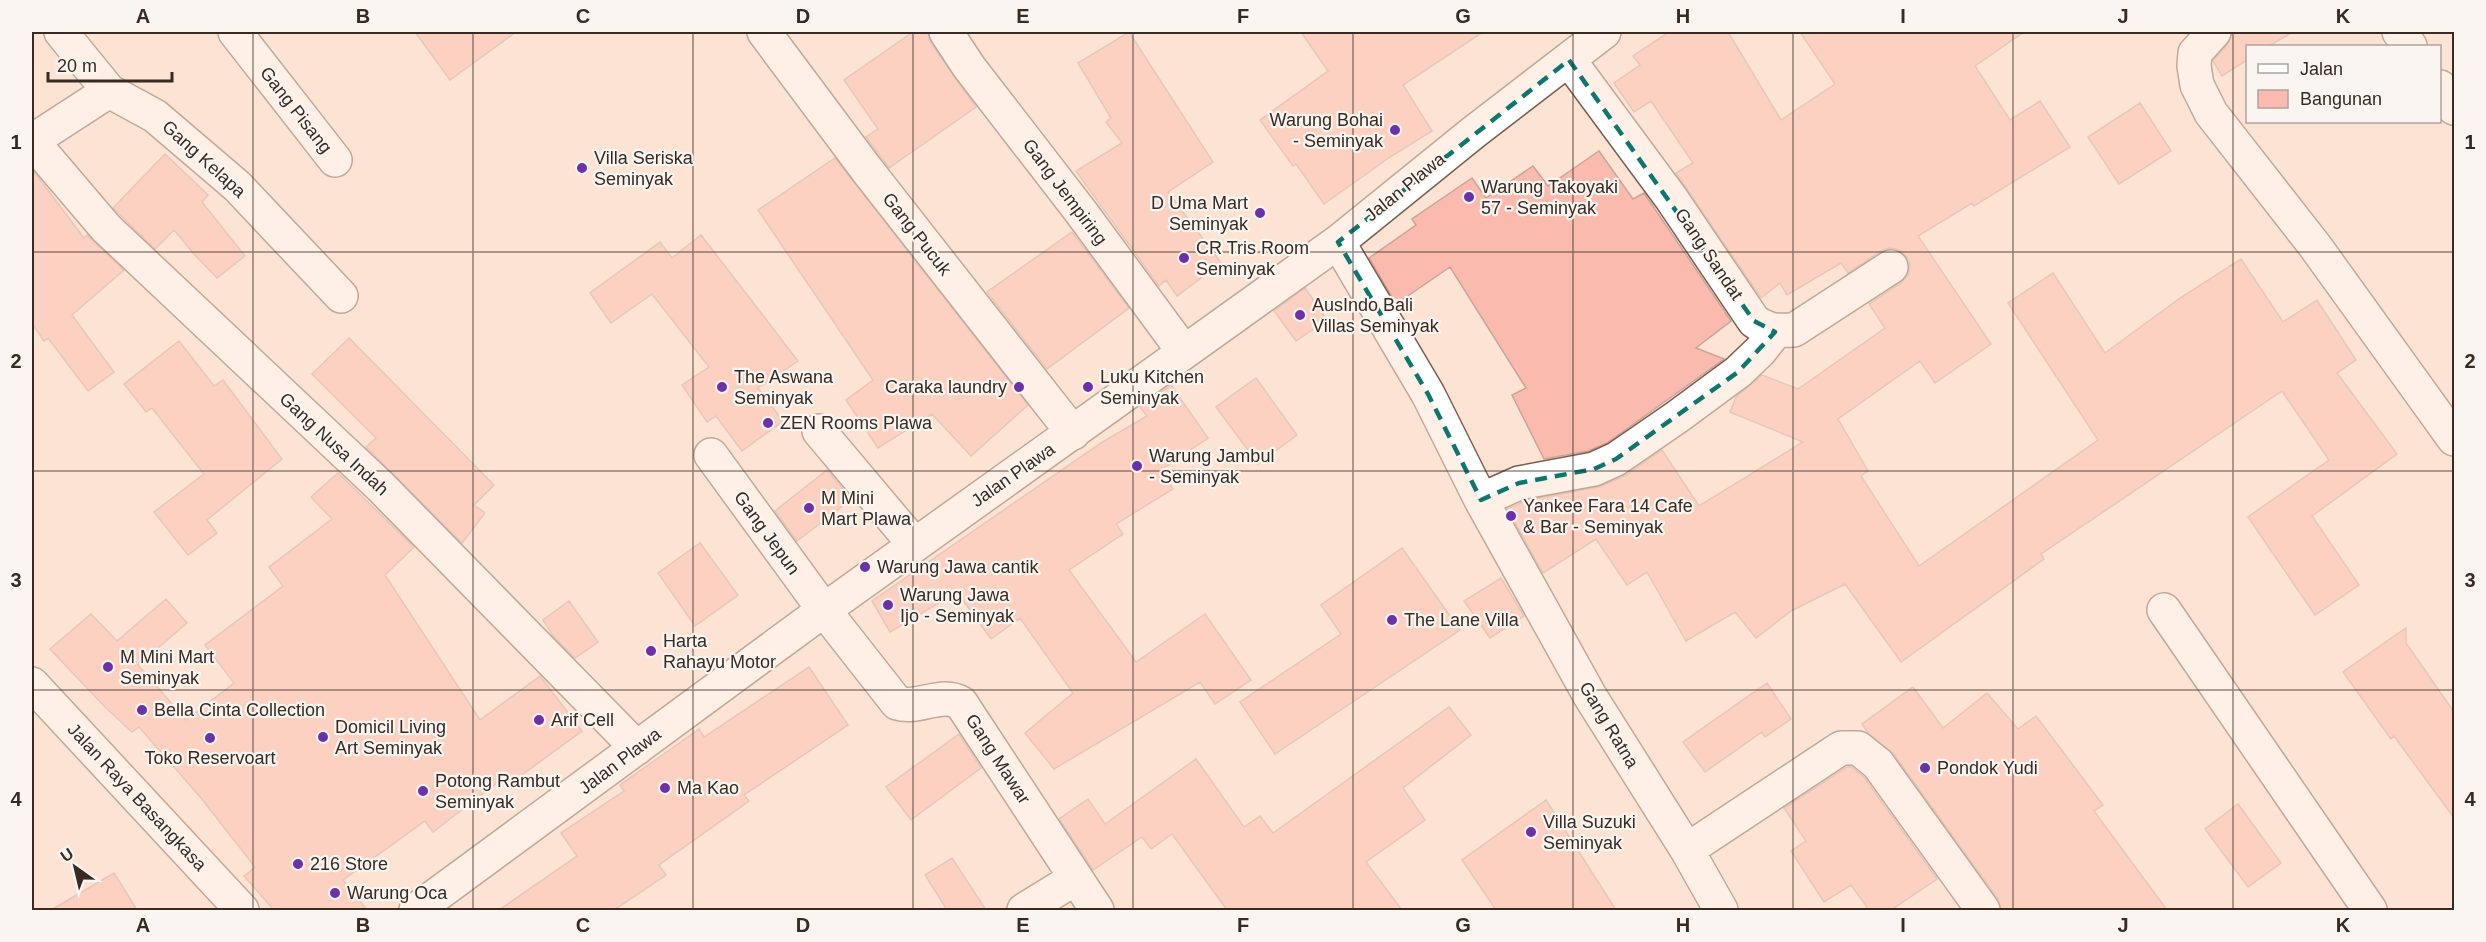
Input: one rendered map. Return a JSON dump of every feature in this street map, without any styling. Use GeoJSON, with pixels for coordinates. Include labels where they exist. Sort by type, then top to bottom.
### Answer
{"type":"FeatureCollection","features":[{"type":"Feature","properties":{"kind":"street","name":"Gang Kelapa"},"geometry":{"type":"LineString","coordinates":[[61,32],[109,91],[155,116],[237,186],[341,296]]}},
{"type":"Feature","properties":{"kind":"street","name":"Gang Pisang"},"geometry":{"type":"LineString","coordinates":[[235,32],[335,160]]}},
{"type":"Feature","properties":{"kind":"street","name":"Gang Pucuk"},"geometry":{"type":"LineString","coordinates":[[764,32],[874,179],[1073,433]]}},
{"type":"Feature","properties":{"kind":"street","name":"Gang Jempiring"},"geometry":{"type":"LineString","coordinates":[[946,32],[969,68],[1081,212],[1184,352]]}},
{"type":"Feature","properties":{"kind":"street","name":"Jalan Plawa"},"geometry":{"type":"LineString","coordinates":[[416,910],[824,610],[1338,242],[1474,132],[1604,32]]}},
{"type":"Feature","properties":{"kind":"street"},"geometry":{"type":"LineString","coordinates":[[2214,32],[2195,53],[2194,66],[2197,85],[2211,113],[2315,246],[2454,439]]}},
{"type":"Feature","properties":{"kind":"street"},"geometry":{"type":"LineString","coordinates":[[2399,32],[2409,45]]}},
{"type":"Feature","properties":{"kind":"street","name":"Gang Sandat"},"geometry":{"type":"LineString","coordinates":[[1569,60],[1671,198],[1754,321],[1775,332]]}},
{"type":"Feature","properties":{"kind":"street"},"geometry":{"type":"LineString","coordinates":[[2441,90],[2454,108]]}},
{"type":"Feature","properties":{"kind":"street"},"geometry":{"type":"LineString","coordinates":[[32,141],[109,91]]}},
{"type":"Feature","properties":{"kind":"street","name":"Gang Nusa Indah"},"geometry":{"type":"LineString","coordinates":[[32,141],[106,228],[381,487],[637,748]]}},
{"type":"Feature","properties":{"kind":"street","name":"Gang Ratna"},"geometry":{"type":"LineString","coordinates":[[1338,242],[1428,394],[1481,500],[1590,696],[1687,850],[1721,910]]}},
{"type":"Feature","properties":{"kind":"street"},"geometry":{"type":"LineString","coordinates":[[1481,500],[1520,483],[1594,469],[1616,459],[1738,372],[1760,351],[1775,332],[1794,330],[1891,267]]}},
{"type":"Feature","properties":{"kind":"street"},"geometry":{"type":"LineString","coordinates":[[819,431],[915,545]]}},
{"type":"Feature","properties":{"kind":"street","name":"Gang Jepun"},"geometry":{"type":"LineString","coordinates":[[711,455],[824,610]]}},
{"type":"Feature","properties":{"kind":"street","name":"Gang Mawar"},"geometry":{"type":"LineString","coordinates":[[824,610],[897,703],[908,706],[947,698],[961,703],[1097,910]]}},
{"type":"Feature","properties":{"kind":"street"},"geometry":{"type":"LineString","coordinates":[[2164,610],[2370,910]]}},
{"type":"Feature","properties":{"kind":"street","name":"Jalan Raya Basangkasa"},"geometry":{"type":"LineString","coordinates":[[32,684],[242,910]]}},
{"type":"Feature","properties":{"kind":"street"},"geometry":{"type":"LineString","coordinates":[[1687,850],[1841,748],[1858,748],[1878,764],[1983,910]]}},
{"type":"Feature","properties":{"kind":"street"},"geometry":{"type":"LineString","coordinates":[[1024,910],[1076,878]]}},
{"type":"Feature","properties":{"kind":"highlighted area"},"geometry":{"type":"Polygon","coordinates":[[[1569,60],[1754,321],[1775,332],[1738,372],[1616,459],[1594,469],[1519,483],[1481,500],[1428,394],[1338,242],[1569,60]]]}},
{"type":"Feature","properties":{"kind":"building"},"geometry":{"type":"Polygon","coordinates":[[[415,32],[516,32],[450,80],[415,32]]]}},
{"type":"Feature","properties":{"kind":"building"},"geometry":{"type":"Polygon","coordinates":[[[913,32],[928,32],[930,42],[976,107],[889,168],[866,137],[878,129],[844,80],[913,32]]]}},
{"type":"Feature","properties":{"kind":"building"},"geometry":{"type":"Polygon","coordinates":[[[1129,32],[1213,162],[1168,192],[1221,263],[1177,296],[1166,280],[1159,286],[1076,171],[1122,143],[1106,122],[1111,118],[1078,63],[1129,32]]]}},
{"type":"Feature","properties":{"kind":"building"},"geometry":{"type":"Polygon","coordinates":[[[1301,32],[1483,32],[1403,85],[1432,131],[1390,157],[1324,204],[1296,164],[1293,166],[1260,120],[1328,71],[1301,32]]]}},
{"type":"Feature","properties":{"kind":"building"},"geometry":{"type":"Polygon","coordinates":[[[1669,32],[1728,32],[1781,120],[1835,84],[1800,32],[2024,32],[1975,66],[2010,120],[2040,101],[2070,147],[1974,206],[1972,203],[1918,236],[1991,344],[1935,383],[1920,361],[1838,419],[1868,471],[1861,476],[1919,566],[2098,440],[2008,303],[2053,273],[2105,353],[2180,298],[2241,259],[2283,322],[2317,300],[2356,360],[2337,373],[2397,454],[2312,516],[2359,585],[2315,615],[2248,517],[2329,460],[2282,391],[2041,554],[2044,559],[1901,662],[1845,584],[1791,611],[1756,638],[1735,612],[1686,641],[1647,572],[1627,585],[1596,539],[1543,573],[1507,509],[1525,501],[1602,486],[1626,475],[1662,450],[1699,506],[1803,442],[1730,412],[1736,397],[1762,375],[1798,389],[1885,328],[1869,304],[1901,283],[1908,275],[1910,265],[1906,256],[1899,250],[1889,248],[1848,273],[1841,263],[1787,295],[1780,283],[1761,298],[1676,173],[1693,163],[1651,101],[1634,112],[1614,83],[1640,65],[1633,56],[1669,32]]]}},
{"type":"Feature","properties":{"kind":"building"},"geometry":{"type":"Polygon","coordinates":[[[2232,32],[2293,32],[2271,45],[2246,45],[2246,61],[2222,76],[2213,61],[2228,44],[2232,32]]]}},
{"type":"Feature","properties":{"kind":"building"},"geometry":{"type":"Polygon","coordinates":[[[2140,103],[2171,151],[2119,184],[2088,137],[2140,103]]]}},
{"type":"Feature","properties":{"kind":"building"},"geometry":{"type":"Polygon","coordinates":[[[1599,151],[1633,199],[1644,193],[1731,321],[1696,348],[1724,359],[1607,443],[1588,451],[1544,459],[1512,395],[1526,388],[1450,267],[1396,304],[1369,258],[1416,225],[1412,219],[1472,178],[1486,198],[1533,166],[1548,186],[1599,151]]]}},
{"type":"Feature","properties":{"kind":"building"},"geometry":{"type":"Polygon","coordinates":[[[165,154],[208,195],[202,202],[245,256],[217,278],[174,230],[155,249],[113,208],[165,154]]]}},
{"type":"Feature","properties":{"kind":"building"},"geometry":{"type":"Polygon","coordinates":[[[835,158],[1028,405],[971,456],[932,414],[878,448],[846,400],[873,380],[758,210],[835,158]]]}},
{"type":"Feature","properties":{"kind":"building"},"geometry":{"type":"Polygon","coordinates":[[[32,169],[84,238],[87,235],[124,270],[72,315],[114,372],[88,391],[48,338],[44,341],[32,324],[32,169]]]}},
{"type":"Feature","properties":{"kind":"building"},"geometry":{"type":"Polygon","coordinates":[[[1072,232],[1129,308],[1047,369],[987,292],[1072,232]]]}},
{"type":"Feature","properties":{"kind":"building"},"geometry":{"type":"Polygon","coordinates":[[[701,235],[798,361],[758,388],[783,421],[742,451],[716,416],[707,422],[682,385],[709,367],[652,294],[611,323],[590,293],[660,242],[672,258],[701,235]]]}},
{"type":"Feature","properties":{"kind":"building","name":"AusIndo Bali Villas Seminyak"},"geometry":{"type":"Polygon","coordinates":[[[1305,288],[1327,320],[1296,341],[1274,311],[1305,288]]]}},
{"type":"Feature","properties":{"kind":"building"},"geometry":{"type":"Polygon","coordinates":[[[349,338],[494,485],[474,505],[485,513],[462,543],[366,447],[376,438],[312,374],[349,338]]]}},
{"type":"Feature","properties":{"kind":"building"},"geometry":{"type":"Polygon","coordinates":[[[179,341],[214,386],[223,380],[282,459],[207,520],[217,533],[188,555],[154,512],[204,474],[152,408],[146,412],[124,384],[179,341]]]}},
{"type":"Feature","properties":{"kind":"building"},"geometry":{"type":"Polygon","coordinates":[[[1256,378],[1297,435],[1258,464],[1216,407],[1256,378]]]}},
{"type":"Feature","properties":{"kind":"building"},"geometry":{"type":"Polygon","coordinates":[[[1171,385],[1208,438],[1161,470],[1173,489],[1116,524],[1123,534],[1069,570],[1136,662],[1205,614],[1251,680],[1215,704],[1200,682],[1054,769],[1025,733],[1073,693],[1020,618],[991,639],[957,592],[890,632],[872,601],[1101,443],[1147,416],[1140,407],[1171,385]]]}},
{"type":"Feature","properties":{"kind":"building","name":"M Mini Mart Plawa"},"geometry":{"type":"Polygon","coordinates":[[[827,470],[852,499],[797,541],[775,511],[827,470]]]}},
{"type":"Feature","properties":{"kind":"building"},"geometry":{"type":"Polygon","coordinates":[[[338,473],[414,547],[385,575],[480,720],[540,676],[582,731],[508,785],[503,778],[433,832],[425,821],[343,880],[367,910],[274,910],[244,876],[255,867],[201,798],[139,727],[132,732],[50,649],[91,614],[117,641],[166,599],[187,623],[138,665],[186,720],[234,683],[205,645],[283,586],[269,567],[332,519],[311,497],[338,473]]]}},
{"type":"Feature","properties":{"kind":"building"},"geometry":{"type":"Polygon","coordinates":[[[700,543],[738,595],[695,626],[658,573],[700,543]]]}},
{"type":"Feature","properties":{"kind":"building"},"geometry":{"type":"Polygon","coordinates":[[[1402,548],[1460,630],[1275,754],[1240,702],[1341,634],[1321,605],[1402,548]]]}},
{"type":"Feature","properties":{"kind":"building"},"geometry":{"type":"Polygon","coordinates":[[[1501,578],[1524,616],[1490,638],[1464,601],[1501,578]]]}},
{"type":"Feature","properties":{"kind":"building"},"geometry":{"type":"Polygon","coordinates":[[[569,601],[598,642],[575,658],[554,637],[543,620],[569,601]]]}},
{"type":"Feature","properties":{"kind":"building"},"geometry":{"type":"Polygon","coordinates":[[[2406,628],[2406,643],[2454,712],[2454,818],[2394,736],[2391,739],[2343,672],[2406,628]]]}},
{"type":"Feature","properties":{"kind":"building"},"geometry":{"type":"Polygon","coordinates":[[[809,667],[848,725],[744,795],[749,801],[659,865],[666,875],[614,910],[499,910],[577,856],[561,833],[624,791],[620,785],[699,729],[704,737],[809,667]]]}},
{"type":"Feature","properties":{"kind":"building"},"geometry":{"type":"Polygon","coordinates":[[[1767,683],[1791,719],[1765,737],[1762,732],[1705,772],[1683,742],[1767,683]]]}},
{"type":"Feature","properties":{"kind":"building"},"geometry":{"type":"Polygon","coordinates":[[[1913,687],[1943,728],[1987,693],[2018,729],[2036,716],[2103,805],[2094,811],[2167,910],[2001,910],[1998,899],[1893,753],[1868,733],[1862,724],[1913,687]]]}},
{"type":"Feature","properties":{"kind":"building"},"geometry":{"type":"Polygon","coordinates":[[[1449,707],[1471,735],[1403,788],[1425,820],[1366,862],[1402,910],[1227,910],[1172,834],[1151,849],[1142,837],[1093,870],[1059,819],[1088,799],[1105,824],[1196,759],[1244,827],[1260,816],[1273,833],[1449,707]]]}},
{"type":"Feature","properties":{"kind":"building"},"geometry":{"type":"Polygon","coordinates":[[[959,734],[981,768],[911,820],[886,787],[959,734]]]}},
{"type":"Feature","properties":{"kind":"building"},"geometry":{"type":"Polygon","coordinates":[[[1847,767],[1851,767],[1864,777],[1937,879],[1891,910],[1869,910],[1851,885],[1824,902],[1791,851],[1806,841],[1784,808],[1847,767]]]}},
{"type":"Feature","properties":{"kind":"building"},"geometry":{"type":"Polygon","coordinates":[[[1546,800],[1616,910],[1496,910],[1462,860],[1546,800]]]}},
{"type":"Feature","properties":{"kind":"building"},"geometry":{"type":"Polygon","coordinates":[[[2238,804],[2281,863],[2248,887],[2205,829],[2238,804]]]}},
{"type":"Feature","properties":{"kind":"building"},"geometry":{"type":"Polygon","coordinates":[[[952,858],[986,910],[947,910],[925,875],[952,858]]]}},
{"type":"Feature","properties":{"kind":"building"},"geometry":{"type":"Polygon","coordinates":[[[114,873],[137,910],[51,910],[114,873]]]}},
{"type":"Feature","properties":{"kind":"place","name":"Warung Bohai - Seminyak"},"geometry":{"type":"Point","coordinates":[1395,130]}},
{"type":"Feature","properties":{"kind":"place","name":"Villa Seriska Seminyak"},"geometry":{"type":"Point","coordinates":[582,168]}},
{"type":"Feature","properties":{"kind":"place","name":"Warung Takoyaki 57 - Seminyak"},"geometry":{"type":"Point","coordinates":[1469,197]}},
{"type":"Feature","properties":{"kind":"place","name":"D Uma Mart Seminyak"},"geometry":{"type":"Point","coordinates":[1260,213]}},
{"type":"Feature","properties":{"kind":"place","name":"CR Tris Room Seminyak"},"geometry":{"type":"Point","coordinates":[1184,258]}},
{"type":"Feature","properties":{"kind":"place","name":"AusIndo Bali Villas Seminyak"},"geometry":{"type":"Point","coordinates":[1300,315]}},
{"type":"Feature","properties":{"kind":"place","name":"The Aswana Seminyak"},"geometry":{"type":"Point","coordinates":[722,387]}},
{"type":"Feature","properties":{"kind":"place","name":"Caraka laundry"},"geometry":{"type":"Point","coordinates":[1019,387]}},
{"type":"Feature","properties":{"kind":"place","name":"Luku Kitchen Seminyak"},"geometry":{"type":"Point","coordinates":[1088,387]}},
{"type":"Feature","properties":{"kind":"place","name":"ZEN Rooms Plawa"},"geometry":{"type":"Point","coordinates":[768,423]}},
{"type":"Feature","properties":{"kind":"place","name":"Warung Jambul - Seminyak"},"geometry":{"type":"Point","coordinates":[1137,466]}},
{"type":"Feature","properties":{"kind":"place","name":"M Mini Mart Plawa"},"geometry":{"type":"Point","coordinates":[809,508]}},
{"type":"Feature","properties":{"kind":"place","name":"Yankee Fara 14 Cafe & Bar - Seminyak"},"geometry":{"type":"Point","coordinates":[1511,516]}},
{"type":"Feature","properties":{"kind":"place","name":"Warung Jawa cantik"},"geometry":{"type":"Point","coordinates":[865,567]}},
{"type":"Feature","properties":{"kind":"place","name":"Warung Jawa Ijo - Seminyak"},"geometry":{"type":"Point","coordinates":[888,605]}},
{"type":"Feature","properties":{"kind":"place","name":"The Lane Villa"},"geometry":{"type":"Point","coordinates":[1392,620]}},
{"type":"Feature","properties":{"kind":"place","name":"Harta Rahayu Motor"},"geometry":{"type":"Point","coordinates":[651,651]}},
{"type":"Feature","properties":{"kind":"place","name":"M Mini Mart Seminyak"},"geometry":{"type":"Point","coordinates":[108,667]}},
{"type":"Feature","properties":{"kind":"place","name":"Bella Cinta Collection"},"geometry":{"type":"Point","coordinates":[142,710]}},
{"type":"Feature","properties":{"kind":"place","name":"Arif Cell"},"geometry":{"type":"Point","coordinates":[539,720]}},
{"type":"Feature","properties":{"kind":"place","name":"Domicil Living Art Seminyak"},"geometry":{"type":"Point","coordinates":[323,737]}},
{"type":"Feature","properties":{"kind":"place","name":"Toko Reservoart"},"geometry":{"type":"Point","coordinates":[210,738]}},
{"type":"Feature","properties":{"kind":"place","name":"Pondok Yudi"},"geometry":{"type":"Point","coordinates":[1925,768]}},
{"type":"Feature","properties":{"kind":"place","name":"Ma Kao"},"geometry":{"type":"Point","coordinates":[665,788]}},
{"type":"Feature","properties":{"kind":"place","name":"Potong Rambut Seminyak"},"geometry":{"type":"Point","coordinates":[423,791]}},
{"type":"Feature","properties":{"kind":"place","name":"Villa Suzuki Seminyak"},"geometry":{"type":"Point","coordinates":[1531,832]}},
{"type":"Feature","properties":{"kind":"place","name":"216 Store"},"geometry":{"type":"Point","coordinates":[298,864]}},
{"type":"Feature","properties":{"kind":"place","name":"Warung Oca"},"geometry":{"type":"Point","coordinates":[335,893]}}]}
